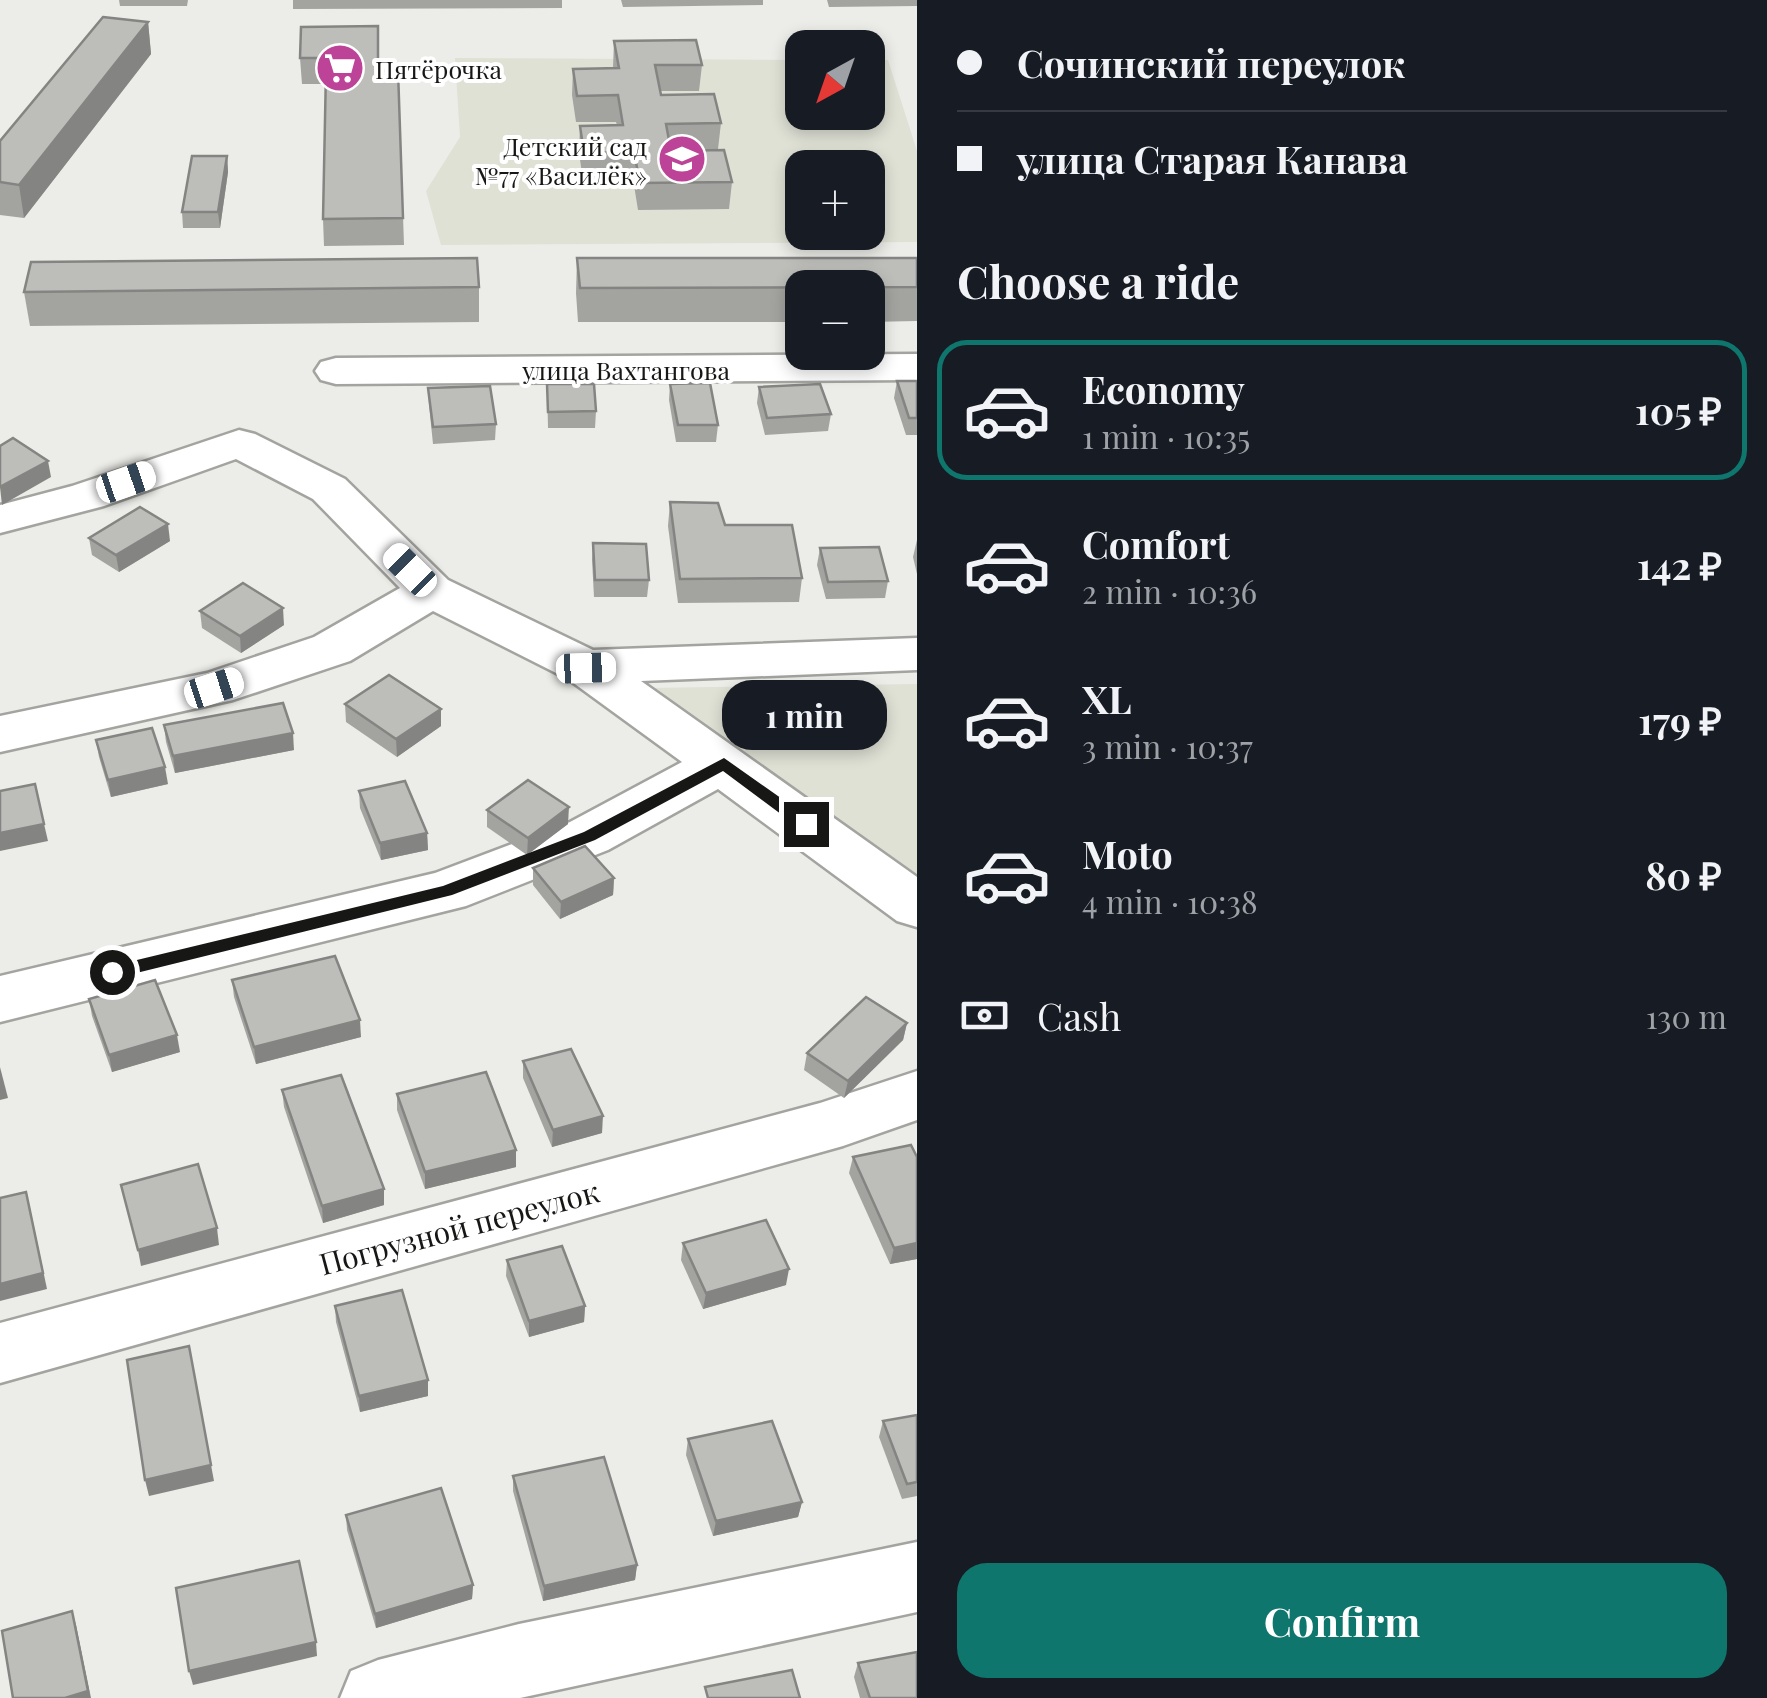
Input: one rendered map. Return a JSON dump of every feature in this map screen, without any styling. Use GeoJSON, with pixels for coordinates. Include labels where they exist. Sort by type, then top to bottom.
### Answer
{"type":"FeatureCollection","features":[{"type":"Feature","properties":{"kind":"street","name":"улица Вахтангова"},"geometry":{"type":"LineString","coordinates":[[336,371],[917,367]]}},
{"type":"Feature","properties":{"kind":"street"},"geometry":{"type":"LineString","coordinates":[[0,519],[88,496],[239,443],[329,489],[432,591],[586,668],[724,763],[917,906]]}},
{"type":"Feature","properties":{"kind":"street"},"geometry":{"type":"LineString","coordinates":[[0,734],[214,688],[248,677],[332,649],[432,591]]}},
{"type":"Feature","properties":{"kind":"street"},"geometry":{"type":"LineString","coordinates":[[586,668],[917,654]]}},
{"type":"Feature","properties":{"kind":"street"},"geometry":{"type":"LineString","coordinates":[[0,1000],[446,891],[589,836],[724,763]]}},
{"type":"Feature","properties":{"kind":"street","name":"Погрузной переулок"},"geometry":{"type":"LineString","coordinates":[[0,1353],[820,1128],[917,1096]]}},
{"type":"Feature","properties":{"kind":"street"},"geometry":{"type":"LineString","coordinates":[[378,1698],[519,1662],[917,1577]]}},
{"type":"Feature","properties":{"kind":"shaded area","name":"Детский сад №77 «Василёк»"},"geometry":{"type":"Polygon","coordinates":[[[455,58],[785,60],[785,130],[885,130],[888,60],[917,151],[917,242],[885,242],[885,150],[785,150],[785,243],[441,245],[426,191],[460,137],[455,58]]]}},
{"type":"Feature","properties":{"kind":"shaded area"},"geometry":{"type":"Polygon","coordinates":[[[917,684],[917,874],[647,688],[917,684]]]}},
{"type":"Feature","properties":{"kind":"building"},"geometry":{"type":"Polygon","coordinates":[[[103,17],[148,22],[19,185],[0,182],[0,141],[103,17]]]}},
{"type":"Feature","properties":{"kind":"building"},"geometry":{"type":"Polygon","coordinates":[[[378,26],[378,71],[398,70],[403,218],[323,219],[326,70],[343,70],[344,58],[300,58],[301,27],[378,26]]]}},
{"type":"Feature","properties":{"kind":"building"},"geometry":{"type":"Polygon","coordinates":[[[696,40],[702,65],[655,65],[661,95],[714,94],[721,123],[666,124],[671,151],[724,150],[732,182],[640,183],[634,152],[584,153],[580,126],[623,125],[618,95],[577,96],[573,69],[619,68],[614,41],[696,40]]]}},
{"type":"Feature","properties":{"kind":"building"},"geometry":{"type":"Polygon","coordinates":[[[192,156],[227,156],[218,212],[182,212],[192,156]]]}},
{"type":"Feature","properties":{"kind":"building"},"geometry":{"type":"Polygon","coordinates":[[[477,258],[479,287],[24,292],[31,262],[477,258]]]}},
{"type":"Feature","properties":{"kind":"building"},"geometry":{"type":"Polygon","coordinates":[[[577,258],[917,258],[917,287],[885,287],[885,270],[785,270],[785,287],[580,288],[577,258]]]}},
{"type":"Feature","properties":{"kind":"building"},"geometry":{"type":"Polygon","coordinates":[[[897,381],[917,381],[917,418],[909,418],[897,381]]]}},
{"type":"Feature","properties":{"kind":"building"},"geometry":{"type":"Polygon","coordinates":[[[710,383],[718,425],[678,425],[670,384],[710,383]]]}},
{"type":"Feature","properties":{"kind":"building"},"geometry":{"type":"Polygon","coordinates":[[[547,384],[594,384],[596,411],[548,412],[547,384]]]}},
{"type":"Feature","properties":{"kind":"building"},"geometry":{"type":"Polygon","coordinates":[[[820,384],[831,414],[767,418],[759,387],[820,384]]]}},
{"type":"Feature","properties":{"kind":"building"},"geometry":{"type":"Polygon","coordinates":[[[490,386],[496,424],[433,427],[428,388],[490,386]]]}},
{"type":"Feature","properties":{"kind":"building"},"geometry":{"type":"Polygon","coordinates":[[[13,438],[48,461],[0,487],[0,446],[13,438]]]}},
{"type":"Feature","properties":{"kind":"building"},"geometry":{"type":"Polygon","coordinates":[[[670,502],[718,503],[725,525],[792,525],[802,578],[680,579],[670,502]]]}},
{"type":"Feature","properties":{"kind":"building"},"geometry":{"type":"Polygon","coordinates":[[[140,507],[168,524],[116,555],[89,538],[140,507]]]}},
{"type":"Feature","properties":{"kind":"building"},"geometry":{"type":"Polygon","coordinates":[[[593,543],[646,544],[649,580],[595,580],[593,543]]]}},
{"type":"Feature","properties":{"kind":"building"},"geometry":{"type":"Polygon","coordinates":[[[879,547],[888,581],[828,582],[820,548],[879,547]]]}},
{"type":"Feature","properties":{"kind":"building"},"geometry":{"type":"Polygon","coordinates":[[[243,583],[283,608],[240,636],[200,611],[243,583]]]}},
{"type":"Feature","properties":{"kind":"building"},"geometry":{"type":"Polygon","coordinates":[[[389,675],[441,709],[396,739],[345,704],[389,675]]]}},
{"type":"Feature","properties":{"kind":"building"},"geometry":{"type":"Polygon","coordinates":[[[283,703],[293,733],[173,756],[164,725],[283,703]]]}},
{"type":"Feature","properties":{"kind":"building"},"geometry":{"type":"Polygon","coordinates":[[[152,728],[165,767],[108,780],[96,740],[152,728]]]}},
{"type":"Feature","properties":{"kind":"building"},"geometry":{"type":"Polygon","coordinates":[[[528,780],[569,807],[528,838],[487,810],[528,780]]]}},
{"type":"Feature","properties":{"kind":"building"},"geometry":{"type":"Polygon","coordinates":[[[405,781],[427,833],[380,843],[359,791],[405,781]]]}},
{"type":"Feature","properties":{"kind":"building"},"geometry":{"type":"Polygon","coordinates":[[[35,784],[44,824],[0,833],[0,791],[35,784]]]}},
{"type":"Feature","properties":{"kind":"building"},"geometry":{"type":"Polygon","coordinates":[[[585,846],[614,878],[561,902],[533,868],[585,846]]]}},
{"type":"Feature","properties":{"kind":"building"},"geometry":{"type":"Polygon","coordinates":[[[335,956],[360,1020],[254,1047],[232,980],[335,956]]]}},
{"type":"Feature","properties":{"kind":"building"},"geometry":{"type":"Polygon","coordinates":[[[155,980],[177,1035],[109,1055],[89,999],[155,980]]]}},
{"type":"Feature","properties":{"kind":"building"},"geometry":{"type":"Polygon","coordinates":[[[866,997],[907,1023],[848,1081],[807,1053],[866,997]]]}},
{"type":"Feature","properties":{"kind":"building"},"geometry":{"type":"Polygon","coordinates":[[[571,1049],[603,1116],[553,1130],[523,1061],[571,1049]]]}},
{"type":"Feature","properties":{"kind":"building"},"geometry":{"type":"Polygon","coordinates":[[[486,1072],[516,1150],[425,1172],[397,1094],[486,1072]]]}},
{"type":"Feature","properties":{"kind":"building"},"geometry":{"type":"Polygon","coordinates":[[[341,1075],[384,1189],[322,1206],[282,1090],[341,1075]]]}},
{"type":"Feature","properties":{"kind":"building"},"geometry":{"type":"Polygon","coordinates":[[[911,1145],[917,1157],[917,1243],[894,1248],[853,1157],[911,1145]]]}},
{"type":"Feature","properties":{"kind":"building"},"geometry":{"type":"Polygon","coordinates":[[[198,1164],[217,1228],[138,1250],[121,1185],[198,1164]]]}},
{"type":"Feature","properties":{"kind":"building"},"geometry":{"type":"Polygon","coordinates":[[[26,1192],[43,1273],[0,1284],[0,1198],[26,1192]]]}},
{"type":"Feature","properties":{"kind":"building"},"geometry":{"type":"Polygon","coordinates":[[[766,1220],[789,1269],[706,1293],[683,1243],[766,1220]]]}},
{"type":"Feature","properties":{"kind":"building"},"geometry":{"type":"Polygon","coordinates":[[[562,1246],[585,1306],[529,1321],[507,1260],[562,1246]]]}},
{"type":"Feature","properties":{"kind":"building"},"geometry":{"type":"Polygon","coordinates":[[[402,1290],[428,1380],[359,1396],[335,1306],[402,1290]]]}},
{"type":"Feature","properties":{"kind":"building"},"geometry":{"type":"Polygon","coordinates":[[[189,1346],[211,1465],[145,1480],[127,1360],[189,1346]]]}},
{"type":"Feature","properties":{"kind":"building"},"geometry":{"type":"Polygon","coordinates":[[[917,1415],[917,1482],[907,1484],[883,1421],[917,1415]]]}},
{"type":"Feature","properties":{"kind":"building"},"geometry":{"type":"Polygon","coordinates":[[[772,1421],[802,1502],[716,1521],[688,1439],[772,1421]]]}},
{"type":"Feature","properties":{"kind":"building"},"geometry":{"type":"Polygon","coordinates":[[[604,1457],[637,1565],[544,1586],[513,1476],[604,1457]]]}},
{"type":"Feature","properties":{"kind":"building"},"geometry":{"type":"Polygon","coordinates":[[[441,1488],[473,1585],[375,1614],[346,1515],[441,1488]]]}},
{"type":"Feature","properties":{"kind":"building"},"geometry":{"type":"Polygon","coordinates":[[[299,1561],[316,1642],[189,1671],[176,1588],[299,1561]]]}},
{"type":"Feature","properties":{"kind":"building"},"geometry":{"type":"Polygon","coordinates":[[[72,1611],[88,1691],[65,1698],[13,1698],[2,1631],[72,1611]]]}},
{"type":"Feature","properties":{"kind":"building"},"geometry":{"type":"Polygon","coordinates":[[[917,1652],[917,1698],[870,1698],[858,1663],[917,1652]]]}},
{"type":"Feature","properties":{"kind":"building"},"geometry":{"type":"Polygon","coordinates":[[[792,1670],[800,1698],[708,1698],[705,1687],[792,1670]]]}},
{"type":"Feature","properties":{"kind":"place","name":"Пятёрочка"},"geometry":{"type":"Point","coordinates":[340,68]}},
{"type":"Feature","properties":{"kind":"place","name":"Детский сад №77 «Василёк»"},"geometry":{"type":"Point","coordinates":[682,159]}},
{"type":"Feature","properties":{"kind":"route"},"geometry":{"type":"LineString","coordinates":[[112,972],[446,891],[589,836],[724,763],[806,824]]}}]}
